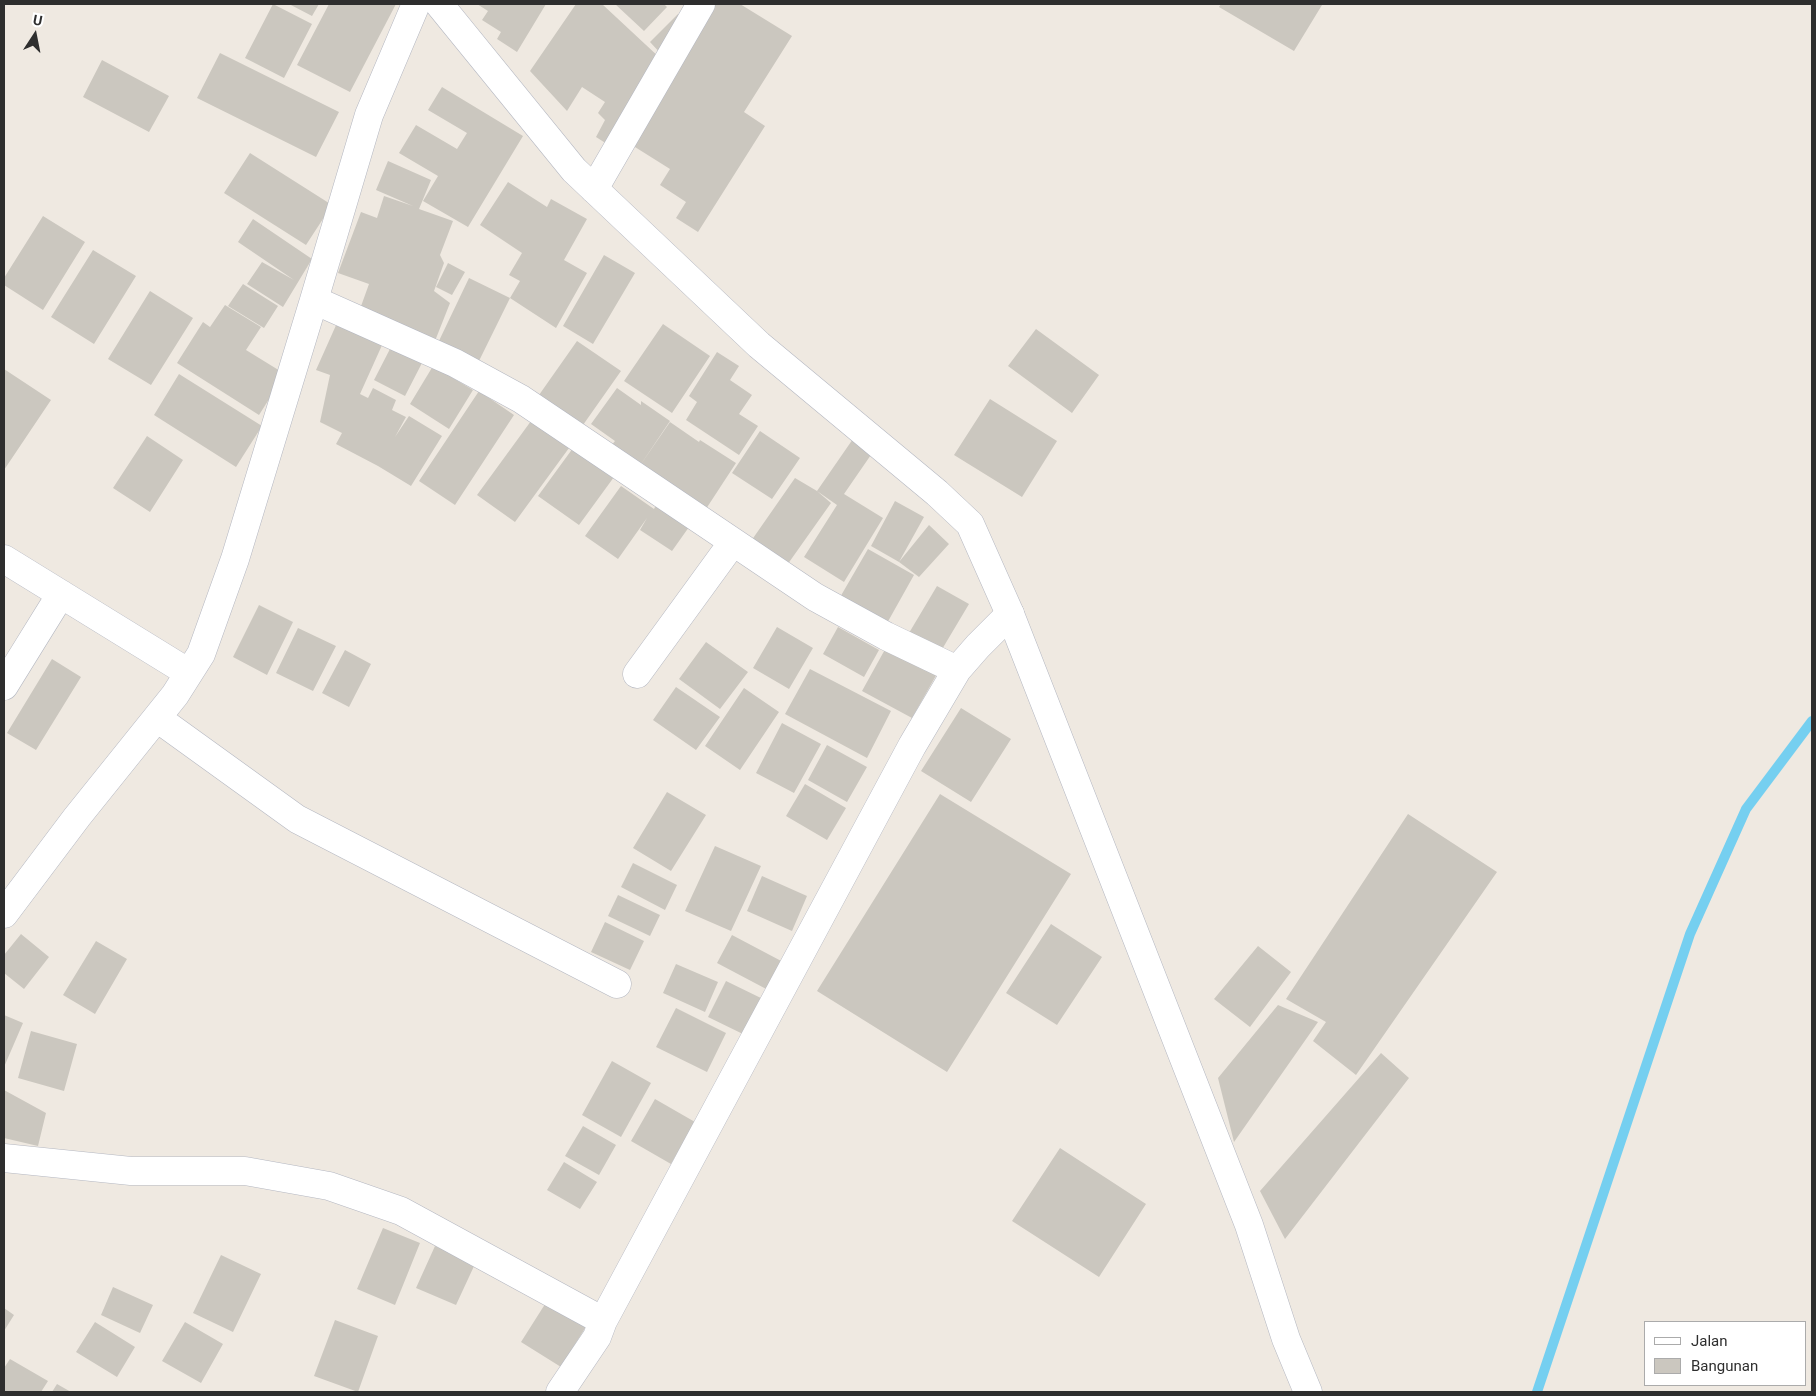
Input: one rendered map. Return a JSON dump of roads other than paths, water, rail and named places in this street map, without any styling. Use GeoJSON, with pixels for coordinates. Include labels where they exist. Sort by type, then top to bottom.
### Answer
{"type":"FeatureCollection","features":[{"type":"Feature","properties":{"kind":"street"},"geometry":{"type":"LineString","coordinates":[[4,914],[77,817],[175,695],[201,654],[234,559],[369,115],[416,4]]}},
{"type":"Feature","properties":{"kind":"street"},"geometry":{"type":"LineString","coordinates":[[440,4],[574,170],[759,345],[937,493],[970,524],[1010,614],[1249,1225],[1286,1339],[1308,1392]]}},
{"type":"Feature","properties":{"kind":"street"},"geometry":{"type":"LineString","coordinates":[[594,189],[701,4]]}},
{"type":"Feature","properties":{"kind":"street"},"geometry":{"type":"LineString","coordinates":[[314,300],[455,363],[521,399],[815,598],[886,636],[957,670]]}},
{"type":"Feature","properties":{"kind":"street"},"geometry":{"type":"LineString","coordinates":[[637,674],[733,542]]}},
{"type":"Feature","properties":{"kind":"street"},"geometry":{"type":"LineString","coordinates":[[4,558],[189,673]]}},
{"type":"Feature","properties":{"kind":"street"},"geometry":{"type":"LineString","coordinates":[[4,686],[61,594]]}},
{"type":"Feature","properties":{"kind":"street"},"geometry":{"type":"LineString","coordinates":[[560,1392],[597,1337],[603,1321],[912,746],[957,670],[1010,614]]}},
{"type":"Feature","properties":{"kind":"street"},"geometry":{"type":"LineString","coordinates":[[157,718],[297,818],[617,984]]}},
{"type":"Feature","properties":{"kind":"street"},"geometry":{"type":"LineString","coordinates":[[4,1158],[131,1171],[245,1171],[329,1186],[401,1211],[603,1321]]}},
{"type":"Feature","properties":{"kind":"waterway"},"geometry":{"type":"LineString","coordinates":[[1537,1392],[1690,934],[1746,809],[1812,721]]}}]}
